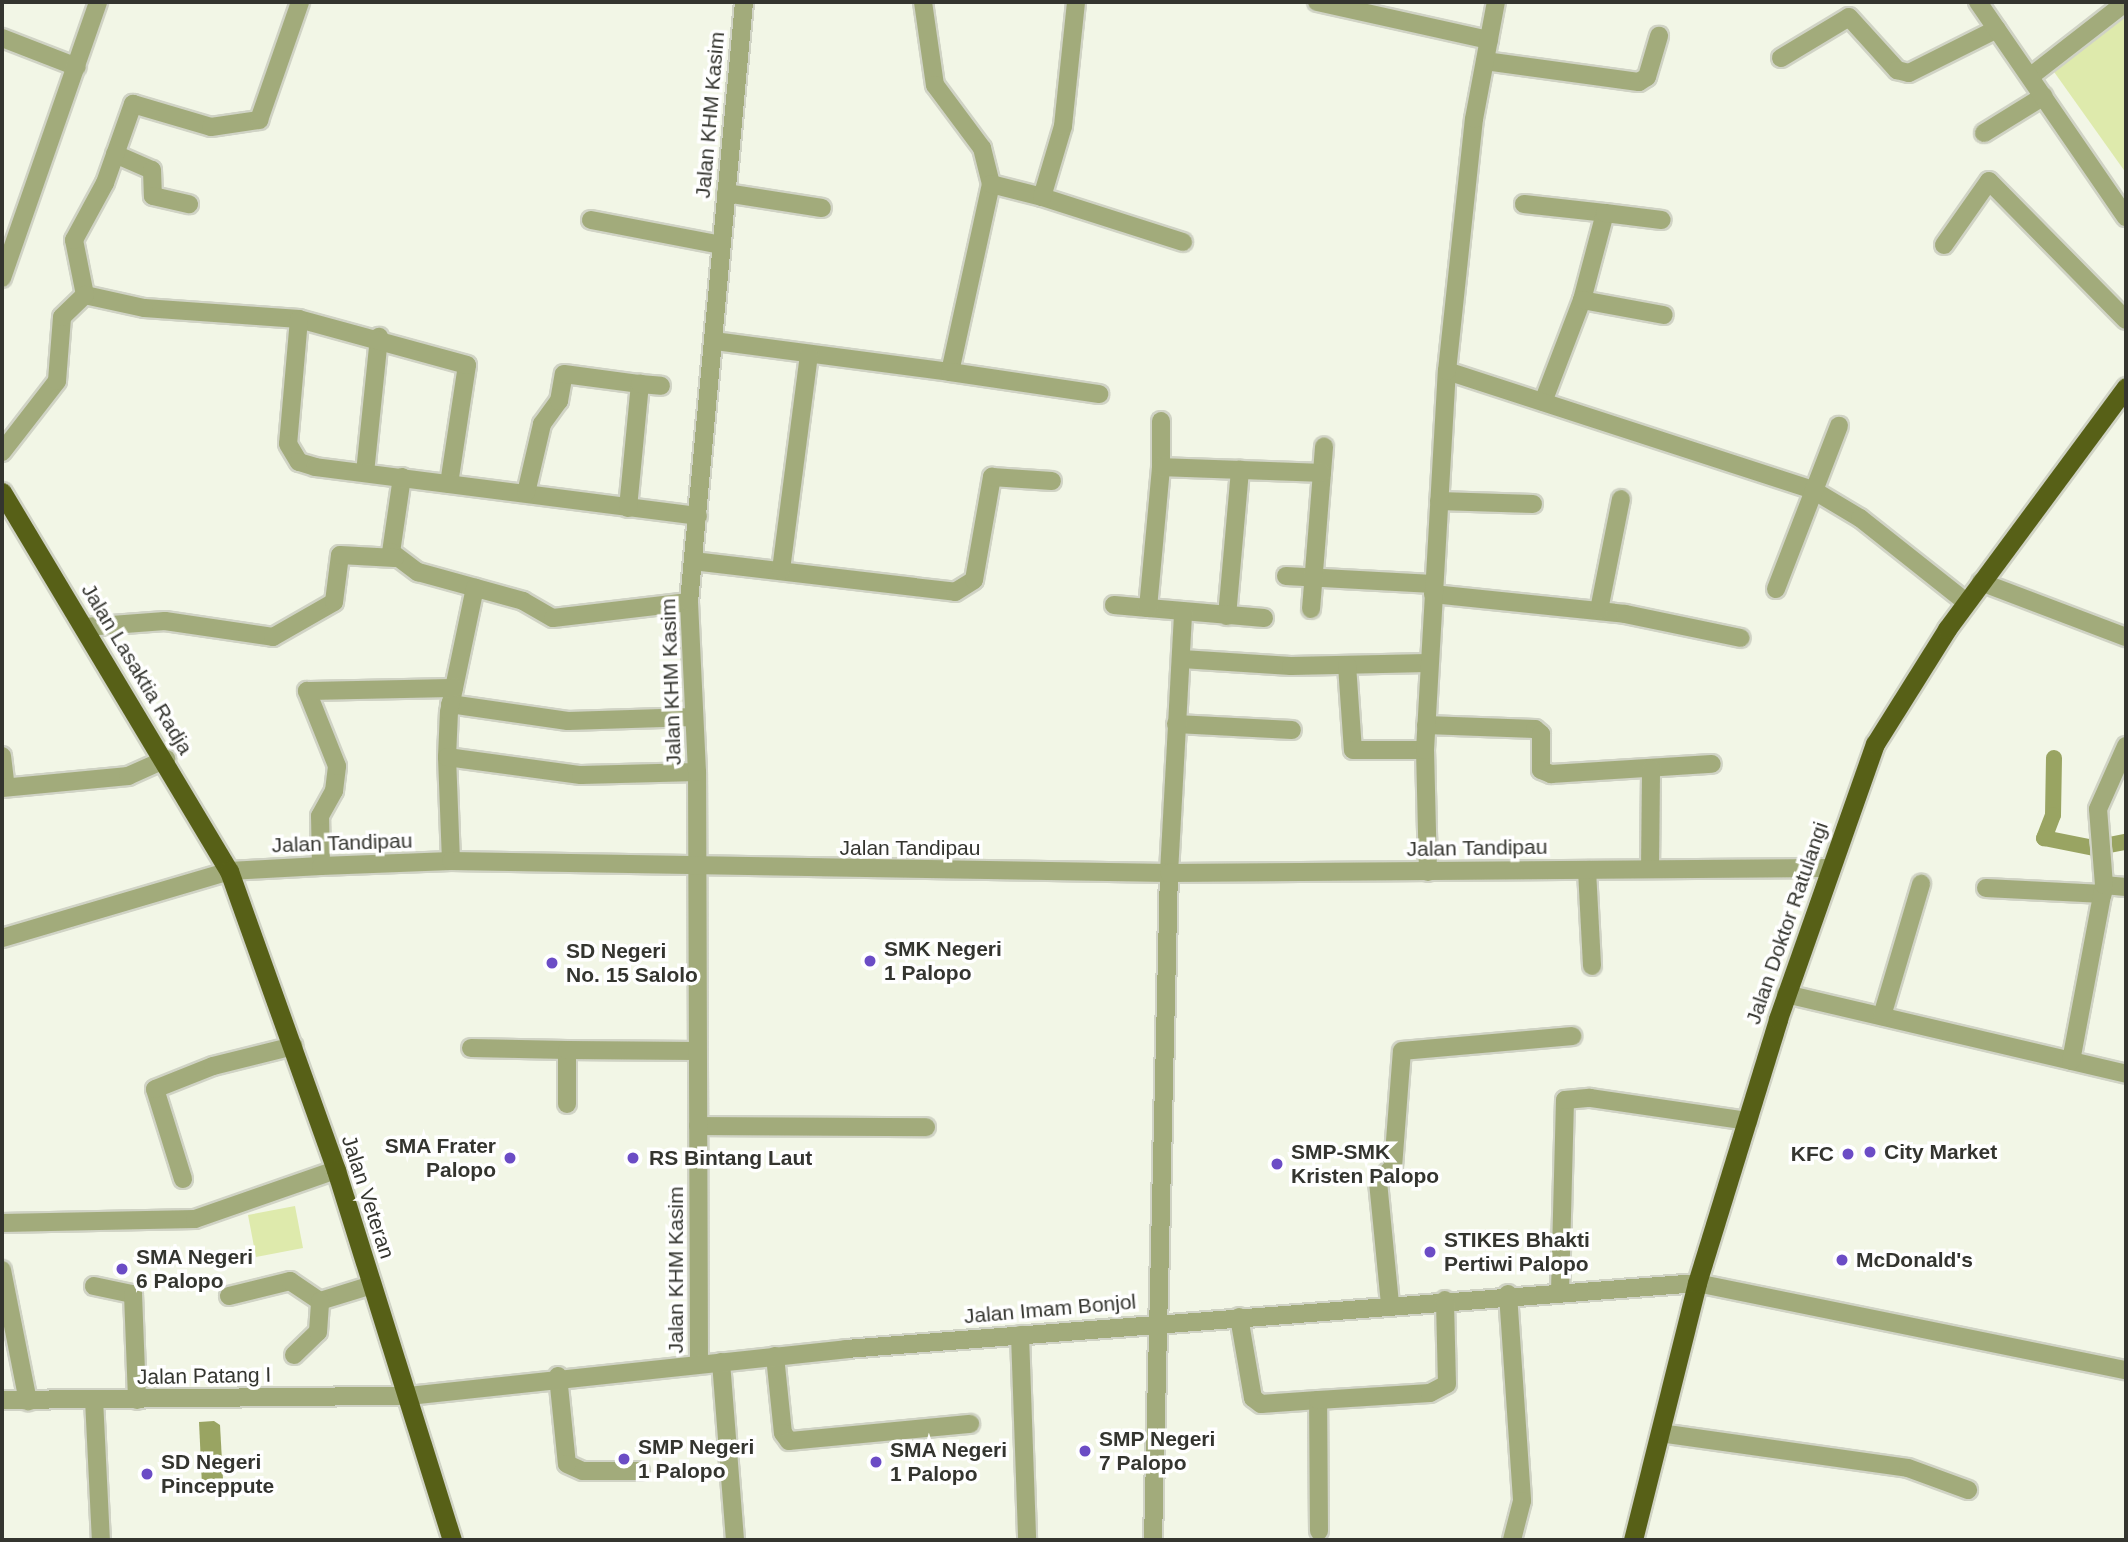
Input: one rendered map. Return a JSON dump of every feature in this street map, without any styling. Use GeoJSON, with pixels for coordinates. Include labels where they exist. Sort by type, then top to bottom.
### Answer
{"type":"FeatureCollection","features":[{"type":"Feature","properties":{"kind":"highway","name":"Jalan Doktor Ratulangi"},"geometry":{"type":"LineString","coordinates":[[1633,1540],[1697,1283],[1786,994],[1828,868],[1889,717],[1966,602],[2126,387]]}},
{"type":"Feature","properties":{"kind":"highway","name":"Jalan Lasaktia Radja"},"geometry":{"type":"LineString","coordinates":[[2,492],[166,759],[229,871]]}},
{"type":"Feature","properties":{"kind":"highway","name":"Jalan Veteran"},"geometry":{"type":"LineString","coordinates":[[229,871],[294,1046],[336,1170],[452,1540]]}},
{"type":"Feature","properties":{"kind":"street"},"geometry":{"type":"LineString","coordinates":[[2,278],[98,2]]}},
{"type":"Feature","properties":{"kind":"street"},"geometry":{"type":"LineString","coordinates":[[85,295],[74,240],[138,103],[211,127],[259,120],[300,2]]}},
{"type":"Feature","properties":{"kind":"street","name":"Jalan KHM Kasim"},"geometry":{"type":"LineString","coordinates":[[699,1364],[697,772],[689,602],[744,2]]}},
{"type":"Feature","properties":{"kind":"street"},"geometry":{"type":"LineString","coordinates":[[923,2],[935,85],[982,148],[991,184],[950,372]]}},
{"type":"Feature","properties":{"kind":"street"},"geometry":{"type":"LineString","coordinates":[[1042,197],[1063,125],[1076,2]]}},
{"type":"Feature","properties":{"kind":"street"},"geometry":{"type":"LineString","coordinates":[[1317,2],[1489,40]]}},
{"type":"Feature","properties":{"kind":"street"},"geometry":{"type":"LineString","coordinates":[[1428,872],[1425,750],[1428,663],[1447,371],[1485,61],[1496,2]]}},
{"type":"Feature","properties":{"kind":"street"},"geometry":{"type":"LineString","coordinates":[[1978,2],[2126,217]]}},
{"type":"Feature","properties":{"kind":"street"},"geometry":{"type":"LineString","coordinates":[[2031,76],[2126,2]]}},
{"type":"Feature","properties":{"kind":"street"},"geometry":{"type":"LineString","coordinates":[[1781,58],[1849,17],[1906,74],[1997,29]]}},
{"type":"Feature","properties":{"kind":"street"},"geometry":{"type":"LineString","coordinates":[[1485,61],[1639,82],[1647,77],[1659,36]]}},
{"type":"Feature","properties":{"kind":"street"},"geometry":{"type":"LineString","coordinates":[[2,38],[77,67]]}},
{"type":"Feature","properties":{"kind":"street"},"geometry":{"type":"LineString","coordinates":[[1984,133],[2044,96]]}},
{"type":"Feature","properties":{"kind":"street"},"geometry":{"type":"LineString","coordinates":[[115,154],[152,170],[153,196],[189,204]]}},
{"type":"Feature","properties":{"kind":"street"},"geometry":{"type":"LineString","coordinates":[[1944,245],[1989,181],[2126,320]]}},
{"type":"Feature","properties":{"kind":"street"},"geometry":{"type":"LineString","coordinates":[[991,184],[1042,197],[1183,242]]}},
{"type":"Feature","properties":{"kind":"street"},"geometry":{"type":"LineString","coordinates":[[726,193],[822,208]]}},
{"type":"Feature","properties":{"kind":"street"},"geometry":{"type":"LineString","coordinates":[[1524,204],[1662,220]]}},
{"type":"Feature","properties":{"kind":"street"},"geometry":{"type":"LineString","coordinates":[[1543,401],[1582,300],[1605,214]]}},
{"type":"Feature","properties":{"kind":"street"},"geometry":{"type":"LineString","coordinates":[[591,220],[721,245]]}},
{"type":"Feature","properties":{"kind":"street"},"geometry":{"type":"LineString","coordinates":[[85,295],[144,308],[299,319],[379,337],[467,365],[449,484]]}},
{"type":"Feature","properties":{"kind":"street"},"geometry":{"type":"LineString","coordinates":[[2,453],[50,393],[59,369],[62,317],[85,295]]}},
{"type":"Feature","properties":{"kind":"street"},"geometry":{"type":"LineString","coordinates":[[1582,300],[1664,315]]}},
{"type":"Feature","properties":{"kind":"street"},"geometry":{"type":"LineString","coordinates":[[299,319],[289,450],[299,462],[698,516]]}},
{"type":"Feature","properties":{"kind":"street"},"geometry":{"type":"LineString","coordinates":[[365,473],[379,337]]}},
{"type":"Feature","properties":{"kind":"street"},"geometry":{"type":"LineString","coordinates":[[715,341],[1099,394]]}},
{"type":"Feature","properties":{"kind":"street"},"geometry":{"type":"LineString","coordinates":[[781,570],[809,355]]}},
{"type":"Feature","properties":{"kind":"street"},"geometry":{"type":"LineString","coordinates":[[1447,371],[1813,490],[1860,518],[1966,602]]}},
{"type":"Feature","properties":{"kind":"street"},"geometry":{"type":"LineString","coordinates":[[526,493],[542,424],[559,401],[564,374],[661,386]]}},
{"type":"Feature","properties":{"kind":"street"},"geometry":{"type":"LineString","coordinates":[[628,508],[640,384]]}},
{"type":"Feature","properties":{"kind":"street"},"geometry":{"type":"LineString","coordinates":[[1148,608],[1161,467],[1161,421]]}},
{"type":"Feature","properties":{"kind":"street"},"geometry":{"type":"LineString","coordinates":[[1776,589],[1839,426]]}},
{"type":"Feature","properties":{"kind":"street"},"geometry":{"type":"LineString","coordinates":[[1311,609],[1324,447]]}},
{"type":"Feature","properties":{"kind":"street"},"geometry":{"type":"LineString","coordinates":[[1161,467],[1322,473]]}},
{"type":"Feature","properties":{"kind":"street"},"geometry":{"type":"LineString","coordinates":[[1227,616],[1240,470]]}},
{"type":"Feature","properties":{"kind":"street"},"geometry":{"type":"LineString","coordinates":[[395,558],[390,546],[402,477]]}},
{"type":"Feature","properties":{"kind":"street"},"geometry":{"type":"LineString","coordinates":[[693,561],[962,590],[974,580],[992,477],[1052,481]]}},
{"type":"Feature","properties":{"kind":"street"},"geometry":{"type":"LineString","coordinates":[[1599,610],[1621,499]]}},
{"type":"Feature","properties":{"kind":"street"},"geometry":{"type":"LineString","coordinates":[[1439,501],[1533,504]]}},
{"type":"Feature","properties":{"kind":"street"},"geometry":{"type":"LineString","coordinates":[[85,627],[165,621],[273,637],[334,602],[340,555],[395,558],[433,578],[523,601],[553,618],[689,602]]}},
{"type":"Feature","properties":{"kind":"street"},"geometry":{"type":"LineString","coordinates":[[1286,576],[1433,589],[1599,610],[1741,638]]}},
{"type":"Feature","properties":{"kind":"street"},"geometry":{"type":"LineString","coordinates":[[1981,582],[2126,637]]}},
{"type":"Feature","properties":{"kind":"street"},"geometry":{"type":"LineString","coordinates":[[452,861],[447,757],[452,696],[475,588]]}},
{"type":"Feature","properties":{"kind":"street"},"geometry":{"type":"LineString","coordinates":[[1114,605],[1264,618]]}},
{"type":"Feature","properties":{"kind":"street"},"geometry":{"type":"LineString","coordinates":[[1153,1540],[1169,873],[1183,611]]}},
{"type":"Feature","properties":{"kind":"street"},"geometry":{"type":"LineString","coordinates":[[1182,659],[1347,665],[1428,663]]}},
{"type":"Feature","properties":{"kind":"street"},"geometry":{"type":"LineString","coordinates":[[1347,665],[1353,750],[1425,750]]}},
{"type":"Feature","properties":{"kind":"street"},"geometry":{"type":"LineString","coordinates":[[321,866],[320,816],[334,791],[337,766],[307,691],[452,696],[568,720],[694,717]]}},
{"type":"Feature","properties":{"kind":"street"},"geometry":{"type":"LineString","coordinates":[[1176,724],[1292,730]]}},
{"type":"Feature","properties":{"kind":"street"},"geometry":{"type":"LineString","coordinates":[[1426,725],[1535,729],[1541,734],[1541,769],[1550,774],[1712,764]]}},
{"type":"Feature","properties":{"kind":"street"},"geometry":{"type":"LineString","coordinates":[[2071,1061],[2104,889],[2098,809],[2126,747]]}},
{"type":"Feature","properties":{"kind":"street"},"geometry":{"type":"LineString","coordinates":[[2,756],[4,788],[122,777],[166,759]]}},
{"type":"Feature","properties":{"kind":"street"},"geometry":{"type":"LineString","coordinates":[[447,757],[581,775],[697,772]]}},
{"type":"Feature","properties":{"kind":"street"},"geometry":{"type":"LineString","coordinates":[[1650,869],[1651,769]]}},
{"type":"Feature","properties":{"kind":"street","name":"Jalan Tandipau"},"geometry":{"type":"LineString","coordinates":[[2,938],[229,871],[321,866],[452,861],[696,869],[1169,873],[1828,868]]}},
{"type":"Feature","properties":{"kind":"street"},"geometry":{"type":"LineString","coordinates":[[1587,870],[1592,966]]}},
{"type":"Feature","properties":{"kind":"street"},"geometry":{"type":"LineString","coordinates":[[1882,1016],[1921,884]]}},
{"type":"Feature","properties":{"kind":"street"},"geometry":{"type":"LineString","coordinates":[[1986,888],[2126,887]]}},
{"type":"Feature","properties":{"kind":"street"},"geometry":{"type":"LineString","coordinates":[[1786,994],[2126,1074]]}},
{"type":"Feature","properties":{"kind":"street"},"geometry":{"type":"LineString","coordinates":[[1390,1304],[1378,1182],[1393,1167],[1402,1051],[1572,1036]]}},
{"type":"Feature","properties":{"kind":"street"},"geometry":{"type":"LineString","coordinates":[[183,1180],[155,1089],[213,1066],[294,1046]]}},
{"type":"Feature","properties":{"kind":"street"},"geometry":{"type":"LineString","coordinates":[[471,1048],[697,1051]]}},
{"type":"Feature","properties":{"kind":"street"},"geometry":{"type":"LineString","coordinates":[[567,1050],[567,1104]]}},
{"type":"Feature","properties":{"kind":"street"},"geometry":{"type":"LineString","coordinates":[[1560,1291],[1565,1100],[1585,1097],[1748,1121]]}},
{"type":"Feature","properties":{"kind":"street"},"geometry":{"type":"LineString","coordinates":[[698,1125],[926,1127]]}},
{"type":"Feature","properties":{"kind":"street"},"geometry":{"type":"LineString","coordinates":[[2,1223],[195,1219],[336,1170]]}},
{"type":"Feature","properties":{"kind":"street"},"geometry":{"type":"LineString","coordinates":[[2,1270],[28,1401]]}},
{"type":"Feature","properties":{"kind":"street"},"geometry":{"type":"LineString","coordinates":[[229,1296],[290,1281],[320,1301]]}},
{"type":"Feature","properties":{"kind":"street","name":"Jalan Imam Bonjol"},"geometry":{"type":"LineString","coordinates":[[408,1396],[558,1376],[775,1356],[1508,1294],[1697,1283],[2126,1370]]}},
{"type":"Feature","properties":{"kind":"street"},"geometry":{"type":"LineString","coordinates":[[320,1301],[372,1285]]}},
{"type":"Feature","properties":{"kind":"street"},"geometry":{"type":"LineString","coordinates":[[94,1286],[133,1294],[137,1400]]}},
{"type":"Feature","properties":{"kind":"street"},"geometry":{"type":"LineString","coordinates":[[1508,1294],[1522,1477],[1512,1540]]}},
{"type":"Feature","properties":{"kind":"street"},"geometry":{"type":"LineString","coordinates":[[1239,1317],[1253,1398],[1261,1404],[1430,1393],[1447,1384],[1446,1300]]}},
{"type":"Feature","properties":{"kind":"street"},"geometry":{"type":"LineString","coordinates":[[294,1354],[318,1332],[320,1301]]}},
{"type":"Feature","properties":{"kind":"street"},"geometry":{"type":"LineString","coordinates":[[1020,1335],[1027,1540]]}},
{"type":"Feature","properties":{"kind":"street"},"geometry":{"type":"LineString","coordinates":[[775,1356],[783,1433],[789,1441],[970,1424]]}},
{"type":"Feature","properties":{"kind":"street"},"geometry":{"type":"LineString","coordinates":[[721,1363],[735,1540]]}},
{"type":"Feature","properties":{"kind":"street"},"geometry":{"type":"LineString","coordinates":[[558,1376],[567,1464],[583,1471],[640,1471]]}},
{"type":"Feature","properties":{"kind":"street","name":"Jalan Patang I"},"geometry":{"type":"LineString","coordinates":[[2,1400],[408,1396]]}},
{"type":"Feature","properties":{"kind":"street"},"geometry":{"type":"LineString","coordinates":[[94,1399],[101,1540]]}},
{"type":"Feature","properties":{"kind":"street"},"geometry":{"type":"LineString","coordinates":[[1318,1400],[1319,1531]]}},
{"type":"Feature","properties":{"kind":"street"},"geometry":{"type":"LineString","coordinates":[[1660,1433],[1908,1468],[1968,1490]]}},
{"type":"Feature","properties":{"kind":"shaded area"},"geometry":{"type":"Polygon","coordinates":[[[2126,13],[2126,173],[2052,69],[2126,13]]]}},
{"type":"Feature","properties":{"kind":"shaded area"},"geometry":{"type":"Polygon","coordinates":[[[295,1206],[303,1248],[256,1257],[248,1215],[295,1206]]]}},
{"type":"Feature","properties":{"kind":"shaded area"},"geometry":{"type":"Polygon","coordinates":[[[214,1421],[220,1425],[223,1479],[202,1486],[199,1422],[214,1421]]]}},
{"type":"Feature","properties":{"kind":"waterway"},"geometry":{"type":"LineString","coordinates":[[2054,758],[2053,815],[2044,838],[2094,848],[2126,842]]}},
{"type":"Feature","properties":{"kind":"place","name":"SMK Negeri 1 Palopo"},"geometry":{"type":"Point","coordinates":[870,961]}},
{"type":"Feature","properties":{"kind":"place","name":"SD Negeri No. 15 Salolo"},"geometry":{"type":"Point","coordinates":[552,963]}},
{"type":"Feature","properties":{"kind":"place","name":"City Market"},"geometry":{"type":"Point","coordinates":[1870,1152]}},
{"type":"Feature","properties":{"kind":"place","name":"KFC"},"geometry":{"type":"Point","coordinates":[1848,1154]}},
{"type":"Feature","properties":{"kind":"place","name":"SMA Frater Palopo"},"geometry":{"type":"Point","coordinates":[510,1158]}},
{"type":"Feature","properties":{"kind":"place","name":"RS Bintang Laut"},"geometry":{"type":"Point","coordinates":[633,1158]}},
{"type":"Feature","properties":{"kind":"place","name":"SMP-SMK Kristen Palopo"},"geometry":{"type":"Point","coordinates":[1277,1164]}},
{"type":"Feature","properties":{"kind":"place","name":"STIKES Bhakti Pertiwi Palopo"},"geometry":{"type":"Point","coordinates":[1430,1252]}},
{"type":"Feature","properties":{"kind":"place","name":"McDonald's"},"geometry":{"type":"Point","coordinates":[1842,1260]}},
{"type":"Feature","properties":{"kind":"place","name":"SMA Negeri 6 Palopo"},"geometry":{"type":"Point","coordinates":[122,1269]}},
{"type":"Feature","properties":{"kind":"place","name":"SMP Negeri 7 Palopo"},"geometry":{"type":"Point","coordinates":[1085,1451]}},
{"type":"Feature","properties":{"kind":"place","name":"SMP Negeri 1 Palopo"},"geometry":{"type":"Point","coordinates":[624,1459]}},
{"type":"Feature","properties":{"kind":"place","name":"SMA Negeri 1 Palopo"},"geometry":{"type":"Point","coordinates":[876,1462]}},
{"type":"Feature","properties":{"kind":"place","name":"SD Negeri Pinceppute"},"geometry":{"type":"Point","coordinates":[147,1474]}}]}
